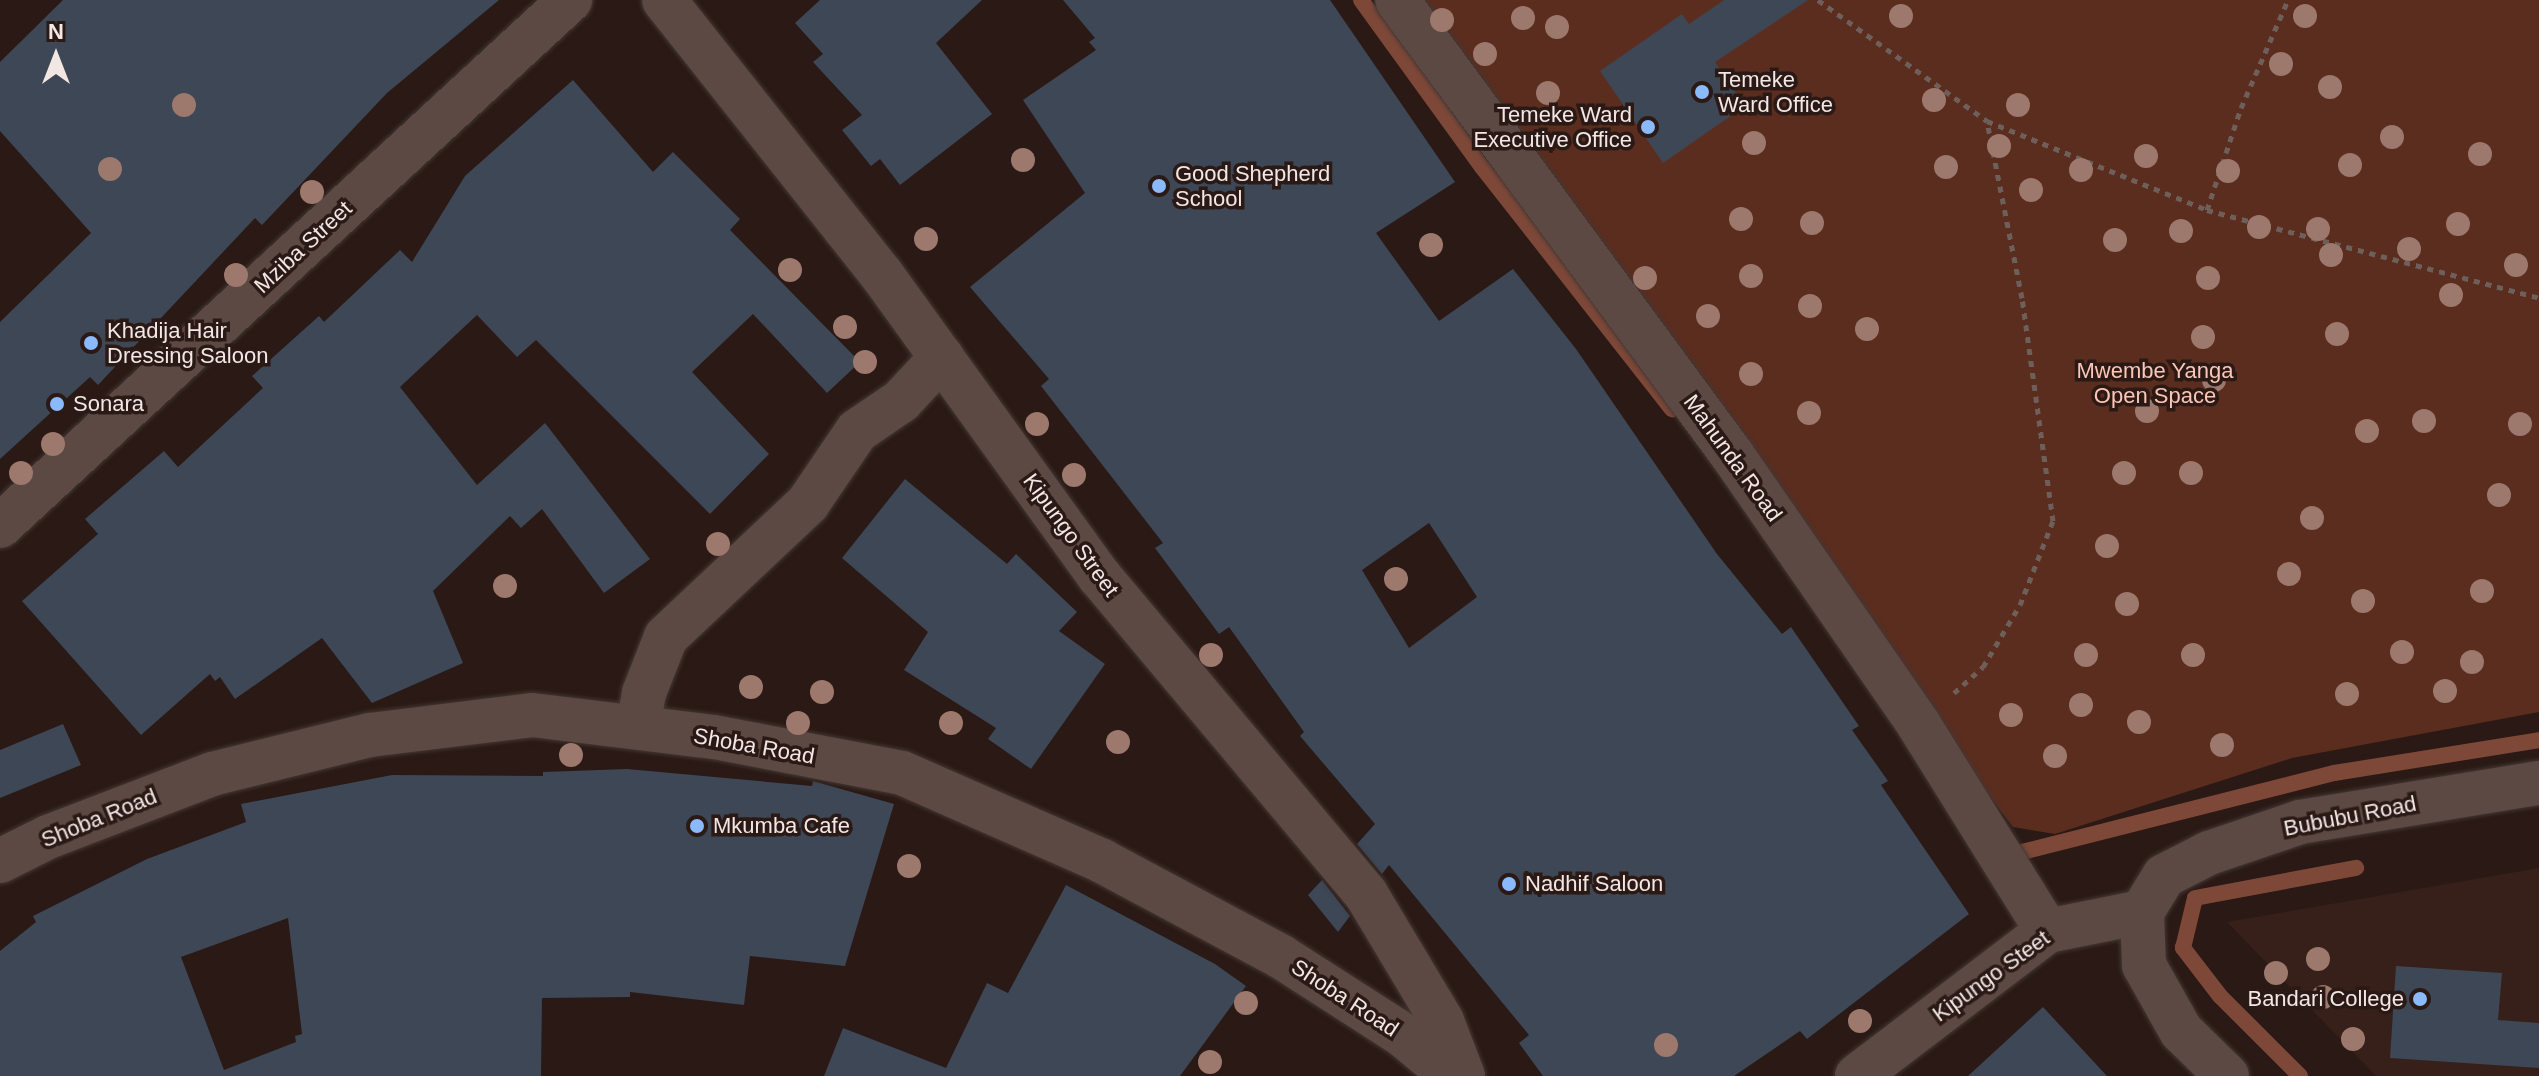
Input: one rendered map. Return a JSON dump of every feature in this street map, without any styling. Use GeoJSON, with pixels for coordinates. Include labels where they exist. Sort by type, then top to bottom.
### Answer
{"type":"FeatureCollection","features":[{"type":"Feature","properties":{"kind":"street","name":"Mziba Street"},"geometry":{"type":"LineString","coordinates":[[0,526],[570,0]]}},
{"type":"Feature","properties":{"kind":"street","name":"Kipungo Street"},"geometry":{"type":"LineString","coordinates":[[664,0],[942,357],[1100,577],[1366,894],[1442,1021],[1463,1076]]}},
{"type":"Feature","properties":{"kind":"street","name":"Mahunda Road"},"geometry":{"type":"LineString","coordinates":[[1397,0],[1733,456],[1919,725],[2047,931]]}},
{"type":"Feature","properties":{"kind":"street"},"geometry":{"type":"LineString","coordinates":[[638,727],[644,693],[666,637],[808,503],[857,431],[901,401],[942,357]]}},
{"type":"Feature","properties":{"kind":"street","name":"Shoba Road"},"geometry":{"type":"LineString","coordinates":[[0,861],[48,837],[212,774],[370,735],[532,715],[638,727],[902,773],[1102,861],[1280,956],[1403,1035],[1452,1076]]}},
{"type":"Feature","properties":{"kind":"street","name":"Bububu Road"},"geometry":{"type":"LineString","coordinates":[[2142,912],[2164,876],[2209,853],[2300,822],[2539,783]]}},
{"type":"Feature","properties":{"kind":"street"},"geometry":{"type":"LineString","coordinates":[[2142,912],[2144,965],[2181,1031],[2227,1076]]}},
{"type":"Feature","properties":{"kind":"street","name":"Kipungo Steet"},"geometry":{"type":"LineString","coordinates":[[1857,1076],[2047,931],[2142,912]]}},
{"type":"Feature","properties":{"kind":"path"},"geometry":{"type":"LineString","coordinates":[[1818,0],[1987,121],[2207,210],[2539,298]]}},
{"type":"Feature","properties":{"kind":"path"},"geometry":{"type":"LineString","coordinates":[[2207,210],[2241,108],[2288,0]]}},
{"type":"Feature","properties":{"kind":"path"},"geometry":{"type":"LineString","coordinates":[[1919,725],[1983,667],[2020,605],[2053,521],[2022,298],[1987,121]]}},
{"type":"Feature","properties":{"kind":"shaded area","name":"Bandari College"},"geometry":{"type":"Polygon","coordinates":[[[2539,868],[2539,1076],[2376,1076],[2227,922],[2539,868]]]}},
{"type":"Feature","properties":{"kind":"green space","name":"Mwembe Yanga Open Space"},"geometry":{"type":"Polygon","coordinates":[[[1385,0],[2539,0],[2539,712],[2292,758],[2055,834],[2013,827],[1385,0]]]}},
{"type":"Feature","properties":{"kind":"building"},"geometry":{"type":"Polygon","coordinates":[[[63,0],[499,0],[387,93],[262,225],[255,218],[98,385],[90,377],[0,459],[0,322],[91,233],[0,131],[0,62],[63,0]]]}},
{"type":"Feature","properties":{"kind":"building"},"geometry":{"type":"Polygon","coordinates":[[[820,0],[982,0],[936,43],[992,114],[900,185],[880,159],[871,166],[842,130],[862,115],[813,62],[823,54],[795,23],[820,0]]]}},
{"type":"Feature","properties":{"kind":"building"},"geometry":{"type":"Polygon","coordinates":[[[1063,0],[1330,0],[1455,182],[1376,233],[1439,321],[1513,269],[1576,349],[1717,554],[1782,634],[1791,627],[1859,726],[1852,730],[1888,781],[1881,785],[1969,914],[1807,1039],[1800,1031],[1734,1076],[1543,1076],[1519,1043],[1529,1035],[1389,865],[1382,874],[1357,844],[1375,824],[1300,736],[1304,732],[1229,627],[1219,634],[1155,548],[1163,543],[1041,386],[1049,379],[970,287],[1085,193],[1023,100],[1096,50],[1089,42],[1095,38],[1063,0]],[[1429,523],[1362,570],[1409,648],[1477,597],[1429,523]]]}},
{"type":"Feature","properties":{"kind":"building","name":"Temeke Ward Office"},"geometry":{"type":"Polygon","coordinates":[[[1724,0],[1808,0],[1715,62],[1745,106],[1663,163],[1600,71],[1682,14],[1689,24],[1724,0]]]}},
{"type":"Feature","properties":{"kind":"building"},"geometry":{"type":"Polygon","coordinates":[[[573,80],[653,172],[673,152],[740,219],[730,230],[860,362],[827,393],[753,314],[692,372],[769,454],[710,514],[536,340],[517,357],[477,315],[400,387],[477,485],[545,423],[650,559],[604,593],[542,509],[521,528],[510,516],[433,591],[463,663],[372,703],[322,638],[235,699],[220,677],[215,681],[210,674],[141,735],[22,601],[98,534],[85,519],[164,451],[178,467],[263,388],[252,376],[319,316],[324,322],[400,250],[412,262],[465,176],[573,80]]]}},
{"type":"Feature","properties":{"kind":"building"},"geometry":{"type":"Polygon","coordinates":[[[905,479],[1007,564],[1016,554],[1077,612],[1059,631],[1105,664],[1031,769],[988,739],[996,728],[904,670],[928,632],[842,558],[905,479]]]}},
{"type":"Feature","properties":{"kind":"building"},"geometry":{"type":"Polygon","coordinates":[[[63,724],[81,765],[0,798],[0,750],[63,724]]]}},
{"type":"Feature","properties":{"kind":"building"},"geometry":{"type":"Polygon","coordinates":[[[627,769],[812,786],[813,781],[894,804],[845,966],[750,956],[744,1005],[630,992],[630,997],[542,998],[541,1076],[0,1076],[0,951],[36,922],[33,916],[147,859],[246,822],[241,804],[392,775],[543,776],[543,772],[627,769]],[[288,918],[181,957],[224,1070],[296,1042],[295,1036],[302,1034],[288,918]]]}},
{"type":"Feature","properties":{"kind":"building"},"geometry":{"type":"Polygon","coordinates":[[[1322,880],[1350,916],[1338,932],[1308,895],[1322,880]]]}},
{"type":"Feature","properties":{"kind":"building"},"geometry":{"type":"Polygon","coordinates":[[[1066,885],[1215,964],[1246,986],[1180,1076],[824,1076],[843,1028],[946,1068],[987,983],[1008,993],[1066,885]]]}},
{"type":"Feature","properties":{"kind":"building"},"geometry":{"type":"Polygon","coordinates":[[[2396,966],[2502,973],[2498,1020],[2539,1023],[2539,1068],[2390,1058],[2396,966]]]}},
{"type":"Feature","properties":{"kind":"building"},"geometry":{"type":"Polygon","coordinates":[[[2043,1007],[2107,1076],[1968,1076],[2043,1007]]]}},
{"type":"Feature","properties":{"kind":"waterway"},"geometry":{"type":"LineString","coordinates":[[1361,0],[1482,167],[1672,409]]}},
{"type":"Feature","properties":{"kind":"waterway"},"geometry":{"type":"LineString","coordinates":[[2009,846],[2014,854],[2334,773],[2539,740]]}},
{"type":"Feature","properties":{"kind":"waterway"},"geometry":{"type":"LineString","coordinates":[[2300,1076],[2220,996],[2183,948],[2195,898],[2356,868]]}},
{"type":"Feature","properties":{"kind":"place","name":"Temeke Ward Office"},"geometry":{"type":"Point","coordinates":[1702,92]}},
{"type":"Feature","properties":{"kind":"place","name":"Temeke Ward Executive Office"},"geometry":{"type":"Point","coordinates":[1648,127]}},
{"type":"Feature","properties":{"kind":"place","name":"Good Shepherd School"},"geometry":{"type":"Point","coordinates":[1159,186]}},
{"type":"Feature","properties":{"kind":"place","name":"Khadija Hair Dressing Saloon"},"geometry":{"type":"Point","coordinates":[91,343]}},
{"type":"Feature","properties":{"kind":"place","name":"Sonara"},"geometry":{"type":"Point","coordinates":[57,404]}},
{"type":"Feature","properties":{"kind":"place","name":"Mkumba Cafe"},"geometry":{"type":"Point","coordinates":[697,826]}},
{"type":"Feature","properties":{"kind":"place","name":"Nadhif Saloon"},"geometry":{"type":"Point","coordinates":[1509,884]}},
{"type":"Feature","properties":{"kind":"place","name":"Bandari College"},"geometry":{"type":"Point","coordinates":[2420,999]}}]}
